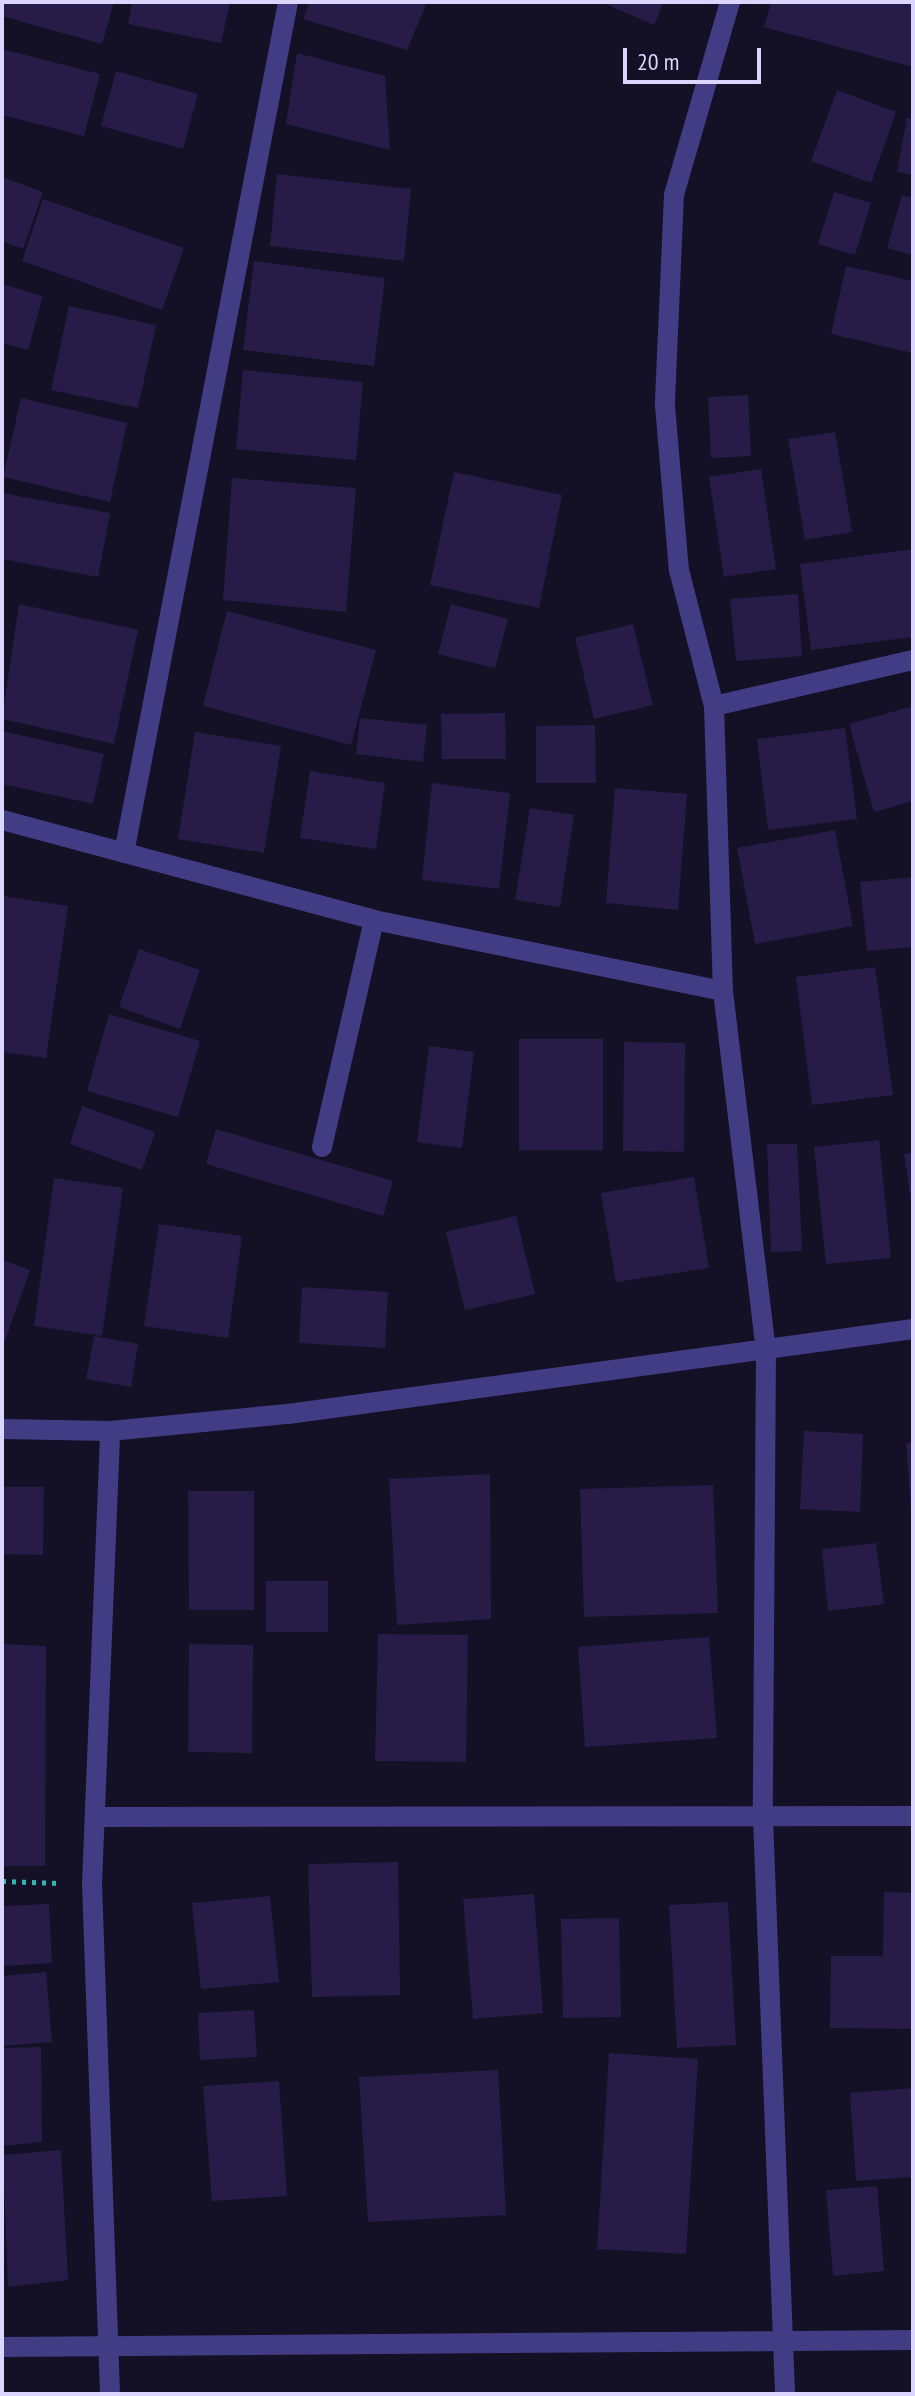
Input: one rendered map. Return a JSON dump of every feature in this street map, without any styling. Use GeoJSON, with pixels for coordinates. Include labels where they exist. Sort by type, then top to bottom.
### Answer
{"type":"FeatureCollection","features":[{"type":"Feature","properties":{"kind":"street"},"geometry":{"type":"LineString","coordinates":[[124,853],[288,2]]}},
{"type":"Feature","properties":{"kind":"street"},"geometry":{"type":"LineString","coordinates":[[730,2],[674,195],[663,333],[668,491],[692,632],[714,706],[723,991],[766,1350],[763,1818],[785,2394]]}},
{"type":"Feature","properties":{"kind":"street"},"geometry":{"type":"LineString","coordinates":[[714,706],[913,660]]}},
{"type":"Feature","properties":{"kind":"street"},"geometry":{"type":"LineString","coordinates":[[2,820],[374,920],[723,991]]}},
{"type":"Feature","properties":{"kind":"street"},"geometry":{"type":"LineString","coordinates":[[322,1147],[374,920]]}},
{"type":"Feature","properties":{"kind":"street"},"geometry":{"type":"LineString","coordinates":[[2,1429],[110,1431],[913,1329]]}},
{"type":"Feature","properties":{"kind":"street"},"geometry":{"type":"LineString","coordinates":[[110,1431],[98,1817],[92,1884],[110,2394]]}},
{"type":"Feature","properties":{"kind":"street"},"geometry":{"type":"LineString","coordinates":[[98,1817],[913,1816]]}},
{"type":"Feature","properties":{"kind":"street"},"geometry":{"type":"LineString","coordinates":[[2,2347],[110,2342],[913,2340]]}},
{"type":"Feature","properties":{"kind":"path"},"geometry":{"type":"LineString","coordinates":[[2,1881],[92,1884]]}},
{"type":"Feature","properties":{"kind":"building"},"geometry":{"type":"Polygon","coordinates":[[[2,2],[114,2],[102,44],[2,16],[2,2]]]}},
{"type":"Feature","properties":{"kind":"building"},"geometry":{"type":"Polygon","coordinates":[[[132,2],[230,2],[221,43],[128,24],[132,2]]]}},
{"type":"Feature","properties":{"kind":"building"},"geometry":{"type":"Polygon","coordinates":[[[310,2],[427,2],[407,50],[303,19],[310,2]]]}},
{"type":"Feature","properties":{"kind":"building"},"geometry":{"type":"Polygon","coordinates":[[[601,2],[664,2],[654,25],[601,2]]]}},
{"type":"Feature","properties":{"kind":"building"},"geometry":{"type":"Polygon","coordinates":[[[771,2],[913,2],[913,67],[764,27],[771,2]]]}},
{"type":"Feature","properties":{"kind":"building"},"geometry":{"type":"Polygon","coordinates":[[[2,49],[100,74],[84,136],[2,115],[2,49]]]}},
{"type":"Feature","properties":{"kind":"building"},"geometry":{"type":"Polygon","coordinates":[[[297,53],[385,76],[390,150],[286,124],[297,53]]]}},
{"type":"Feature","properties":{"kind":"building"},"geometry":{"type":"Polygon","coordinates":[[[116,71],[198,94],[183,149],[101,126],[116,71]]]}},
{"type":"Feature","properties":{"kind":"building"},"geometry":{"type":"Polygon","coordinates":[[[837,90],[896,112],[871,183],[811,161],[837,90]]]}},
{"type":"Feature","properties":{"kind":"building"},"geometry":{"type":"Polygon","coordinates":[[[907,118],[913,119],[913,175],[897,172],[907,118]]]}},
{"type":"Feature","properties":{"kind":"building"},"geometry":{"type":"Polygon","coordinates":[[[277,174],[411,189],[404,261],[270,246],[277,174]]]}},
{"type":"Feature","properties":{"kind":"building"},"geometry":{"type":"Polygon","coordinates":[[[2,177],[43,192],[23,249],[2,241],[2,177]]]}},
{"type":"Feature","properties":{"kind":"building"},"geometry":{"type":"Polygon","coordinates":[[[834,192],[871,203],[855,255],[818,244],[834,192]]]}},
{"type":"Feature","properties":{"kind":"building"},"geometry":{"type":"Polygon","coordinates":[[[902,195],[913,198],[913,255],[887,248],[902,195]]]}},
{"type":"Feature","properties":{"kind":"building"},"geometry":{"type":"Polygon","coordinates":[[[43,199],[184,248],[162,310],[22,261],[43,199]]]}},
{"type":"Feature","properties":{"kind":"building"},"geometry":{"type":"Polygon","coordinates":[[[254,261],[385,278],[374,366],[243,350],[254,261]]]}},
{"type":"Feature","properties":{"kind":"building"},"geometry":{"type":"Polygon","coordinates":[[[846,266],[913,281],[913,353],[831,334],[846,266]]]}},
{"type":"Feature","properties":{"kind":"building"},"geometry":{"type":"Polygon","coordinates":[[[2,284],[43,296],[28,350],[2,343],[2,284]]]}},
{"type":"Feature","properties":{"kind":"building"},"geometry":{"type":"Polygon","coordinates":[[[69,306],[156,325],[138,408],[51,390],[69,306]]]}},
{"type":"Feature","properties":{"kind":"building"},"geometry":{"type":"Polygon","coordinates":[[[243,370],[363,382],[356,460],[236,449],[243,370]]]}},
{"type":"Feature","properties":{"kind":"building"},"geometry":{"type":"Polygon","coordinates":[[[748,395],[751,456],[711,458],[708,397],[748,395]]]}},
{"type":"Feature","properties":{"kind":"building"},"geometry":{"type":"Polygon","coordinates":[[[21,398],[127,423],[110,502],[3,477],[21,398]]]}},
{"type":"Feature","properties":{"kind":"building"},"geometry":{"type":"Polygon","coordinates":[[[835,432],[852,532],[805,540],[788,439],[835,432]]]}},
{"type":"Feature","properties":{"kind":"building"},"geometry":{"type":"Polygon","coordinates":[[[761,469],[776,569],[724,577],[709,477],[761,469]]]}},
{"type":"Feature","properties":{"kind":"building"},"geometry":{"type":"Polygon","coordinates":[[[454,472],[562,495],[539,608],[430,585],[454,472]]]}},
{"type":"Feature","properties":{"kind":"building"},"geometry":{"type":"Polygon","coordinates":[[[232,478],[356,488],[346,612],[223,600],[232,478]]]}},
{"type":"Feature","properties":{"kind":"building"},"geometry":{"type":"Polygon","coordinates":[[[2,493],[110,513],[98,577],[2,559],[2,493]]]}},
{"type":"Feature","properties":{"kind":"building"},"geometry":{"type":"Polygon","coordinates":[[[913,549],[913,637],[811,650],[800,564],[913,549]]]}},
{"type":"Feature","properties":{"kind":"building"},"geometry":{"type":"Polygon","coordinates":[[[798,594],[802,656],[736,661],[730,599],[798,594]]]}},
{"type":"Feature","properties":{"kind":"building"},"geometry":{"type":"Polygon","coordinates":[[[19,604],[138,630],[114,744],[2,719],[19,604]]]}},
{"type":"Feature","properties":{"kind":"building"},"geometry":{"type":"Polygon","coordinates":[[[451,604],[508,619],[495,668],[438,654],[451,604]]]}},
{"type":"Feature","properties":{"kind":"building"},"geometry":{"type":"Polygon","coordinates":[[[227,611],[376,650],[351,745],[203,706],[227,611]]]}},
{"type":"Feature","properties":{"kind":"building"},"geometry":{"type":"Polygon","coordinates":[[[633,624],[653,705],[594,719],[575,638],[633,624]]]}},
{"type":"Feature","properties":{"kind":"building"},"geometry":{"type":"Polygon","coordinates":[[[913,706],[913,801],[874,812],[849,724],[913,706]]]}},
{"type":"Feature","properties":{"kind":"building"},"geometry":{"type":"Polygon","coordinates":[[[505,713],[506,759],[442,759],[441,714],[505,713]]]}},
{"type":"Feature","properties":{"kind":"building"},"geometry":{"type":"Polygon","coordinates":[[[360,718],[427,725],[423,762],[356,754],[360,718]]]}},
{"type":"Feature","properties":{"kind":"building"},"geometry":{"type":"Polygon","coordinates":[[[595,725],[596,783],[536,783],[536,726],[595,725]]]}},
{"type":"Feature","properties":{"kind":"building"},"geometry":{"type":"Polygon","coordinates":[[[845,728],[857,819],[768,830],[757,739],[845,728]]]}},
{"type":"Feature","properties":{"kind":"building"},"geometry":{"type":"Polygon","coordinates":[[[2,731],[104,754],[93,804],[2,784],[2,731]]]}},
{"type":"Feature","properties":{"kind":"building"},"geometry":{"type":"Polygon","coordinates":[[[195,732],[281,746],[264,853],[178,839],[195,732]]]}},
{"type":"Feature","properties":{"kind":"building"},"geometry":{"type":"Polygon","coordinates":[[[310,771],[385,783],[376,849],[300,838],[310,771]]]}},
{"type":"Feature","properties":{"kind":"building"},"geometry":{"type":"Polygon","coordinates":[[[432,783],[510,793],[499,889],[422,880],[432,783]]]}},
{"type":"Feature","properties":{"kind":"building"},"geometry":{"type":"Polygon","coordinates":[[[615,788],[687,794],[678,910],[606,903],[615,788]]]}},
{"type":"Feature","properties":{"kind":"building"},"geometry":{"type":"Polygon","coordinates":[[[530,808],[574,815],[560,907],[515,900],[530,808]]]}},
{"type":"Feature","properties":{"kind":"building"},"geometry":{"type":"Polygon","coordinates":[[[835,830],[853,926],[755,944],[737,848],[835,830]]]}},
{"type":"Feature","properties":{"kind":"building"},"geometry":{"type":"Polygon","coordinates":[[[913,877],[913,947],[867,951],[860,882],[913,877]]]}},
{"type":"Feature","properties":{"kind":"building"},"geometry":{"type":"Polygon","coordinates":[[[3,896],[68,906],[46,1058],[2,1052],[3,896]]]}},
{"type":"Feature","properties":{"kind":"building"},"geometry":{"type":"Polygon","coordinates":[[[139,949],[200,970],[180,1029],[119,1007],[139,949]]]}},
{"type":"Feature","properties":{"kind":"building"},"geometry":{"type":"Polygon","coordinates":[[[875,967],[893,1095],[812,1105],[796,977],[875,967]]]}},
{"type":"Feature","properties":{"kind":"building"},"geometry":{"type":"Polygon","coordinates":[[[109,1014],[200,1041],[178,1117],[87,1091],[109,1014]]]}},
{"type":"Feature","properties":{"kind":"building"},"geometry":{"type":"Polygon","coordinates":[[[519,1039],[603,1039],[603,1150],[519,1150],[519,1039]]]}},
{"type":"Feature","properties":{"kind":"building"},"geometry":{"type":"Polygon","coordinates":[[[624,1042],[685,1043],[684,1152],[623,1151],[624,1042]]]}},
{"type":"Feature","properties":{"kind":"building"},"geometry":{"type":"Polygon","coordinates":[[[429,1046],[474,1052],[462,1148],[417,1142],[429,1046]]]}},
{"type":"Feature","properties":{"kind":"building"},"geometry":{"type":"Polygon","coordinates":[[[82,1106],[155,1132],[142,1170],[70,1144],[82,1106]]]}},
{"type":"Feature","properties":{"kind":"building"},"geometry":{"type":"Polygon","coordinates":[[[216,1129],[393,1181],[383,1216],[206,1164],[216,1129]]]}},
{"type":"Feature","properties":{"kind":"building"},"geometry":{"type":"Polygon","coordinates":[[[879,1140],[891,1258],[826,1264],[814,1147],[879,1140]]]}},
{"type":"Feature","properties":{"kind":"building"},"geometry":{"type":"Polygon","coordinates":[[[767,1144],[797,1144],[802,1251],[771,1252],[767,1144]]]}},
{"type":"Feature","properties":{"kind":"building"},"geometry":{"type":"Polygon","coordinates":[[[913,1152],[913,1200],[911,1200],[904,1154],[913,1152]]]}},
{"type":"Feature","properties":{"kind":"building"},"geometry":{"type":"Polygon","coordinates":[[[694,1177],[709,1268],[616,1282],[601,1193],[694,1177]]]}},
{"type":"Feature","properties":{"kind":"building"},"geometry":{"type":"Polygon","coordinates":[[[54,1178],[123,1188],[102,1336],[34,1326],[54,1178]]]}},
{"type":"Feature","properties":{"kind":"building"},"geometry":{"type":"Polygon","coordinates":[[[516,1216],[535,1294],[465,1310],[446,1232],[516,1216]]]}},
{"type":"Feature","properties":{"kind":"building"},"geometry":{"type":"Polygon","coordinates":[[[159,1224],[242,1236],[228,1338],[144,1326],[159,1224]]]}},
{"type":"Feature","properties":{"kind":"building"},"geometry":{"type":"Polygon","coordinates":[[[2,1260],[30,1270],[2,1349],[2,1260]]]}},
{"type":"Feature","properties":{"kind":"building"},"geometry":{"type":"Polygon","coordinates":[[[302,1287],[388,1292],[385,1348],[299,1343],[302,1287]]]}},
{"type":"Feature","properties":{"kind":"building"},"geometry":{"type":"Polygon","coordinates":[[[94,1336],[138,1344],[131,1387],[86,1379],[94,1336]]]}},
{"type":"Feature","properties":{"kind":"building"},"geometry":{"type":"Polygon","coordinates":[[[804,1431],[863,1434],[860,1512],[800,1509],[804,1431]]]}},
{"type":"Feature","properties":{"kind":"building"},"geometry":{"type":"Polygon","coordinates":[[[906,1443],[913,1443],[913,1509],[911,1509],[906,1443]]]}},
{"type":"Feature","properties":{"kind":"building"},"geometry":{"type":"Polygon","coordinates":[[[490,1474],[491,1619],[397,1625],[389,1479],[490,1474]]]}},
{"type":"Feature","properties":{"kind":"building"},"geometry":{"type":"Polygon","coordinates":[[[713,1485],[718,1613],[584,1617],[580,1489],[713,1485]]]}},
{"type":"Feature","properties":{"kind":"building"},"geometry":{"type":"Polygon","coordinates":[[[2,1487],[44,1487],[43,1555],[2,1554],[2,1487]]]}},
{"type":"Feature","properties":{"kind":"building"},"geometry":{"type":"Polygon","coordinates":[[[188,1491],[254,1491],[254,1610],[189,1610],[188,1491]]]}},
{"type":"Feature","properties":{"kind":"building"},"geometry":{"type":"Polygon","coordinates":[[[876,1543],[884,1604],[828,1611],[822,1549],[876,1543]]]}},
{"type":"Feature","properties":{"kind":"building"},"geometry":{"type":"Polygon","coordinates":[[[266,1581],[328,1581],[328,1632],[266,1632],[266,1581]]]}},
{"type":"Feature","properties":{"kind":"building"},"geometry":{"type":"Polygon","coordinates":[[[378,1634],[468,1635],[466,1762],[375,1761],[378,1634]]]}},
{"type":"Feature","properties":{"kind":"building"},"geometry":{"type":"Polygon","coordinates":[[[709,1637],[717,1738],[585,1747],[578,1647],[709,1637]]]}},
{"type":"Feature","properties":{"kind":"building"},"geometry":{"type":"Polygon","coordinates":[[[2,1644],[46,1646],[45,1866],[2,1866],[2,1644]]]}},
{"type":"Feature","properties":{"kind":"building"},"geometry":{"type":"Polygon","coordinates":[[[189,1644],[253,1645],[252,1753],[188,1752],[189,1644]]]}},
{"type":"Feature","properties":{"kind":"building"},"geometry":{"type":"Polygon","coordinates":[[[398,1862],[400,1995],[312,1997],[308,1864],[398,1862]]]}},
{"type":"Feature","properties":{"kind":"building"},"geometry":{"type":"Polygon","coordinates":[[[884,1892],[913,1893],[913,2029],[830,2028],[831,1956],[883,1956],[884,1892]]]}},
{"type":"Feature","properties":{"kind":"building"},"geometry":{"type":"Polygon","coordinates":[[[534,1894],[543,2013],[473,2019],[463,1899],[534,1894]]]}},
{"type":"Feature","properties":{"kind":"building"},"geometry":{"type":"Polygon","coordinates":[[[270,1896],[279,1982],[201,1989],[192,1903],[270,1896]]]}},
{"type":"Feature","properties":{"kind":"building"},"geometry":{"type":"Polygon","coordinates":[[[728,1902],[736,2045],[677,2048],[669,1905],[728,1902]]]}},
{"type":"Feature","properties":{"kind":"building"},"geometry":{"type":"Polygon","coordinates":[[[49,1904],[52,1963],[2,1966],[2,1906],[49,1904]]]}},
{"type":"Feature","properties":{"kind":"building"},"geometry":{"type":"Polygon","coordinates":[[[619,1918],[621,2017],[563,2018],[561,1919],[619,1918]]]}},
{"type":"Feature","properties":{"kind":"building"},"geometry":{"type":"Polygon","coordinates":[[[46,1972],[52,2042],[2,2046],[2,1976],[46,1972]]]}},
{"type":"Feature","properties":{"kind":"building"},"geometry":{"type":"Polygon","coordinates":[[[254,2010],[257,2057],[200,2060],[198,2013],[254,2010]]]}},
{"type":"Feature","properties":{"kind":"building"},"geometry":{"type":"Polygon","coordinates":[[[41,2047],[42,2142],[2,2146],[2,2048],[41,2047]]]}},
{"type":"Feature","properties":{"kind":"building"},"geometry":{"type":"Polygon","coordinates":[[[609,2053],[698,2059],[686,2254],[597,2249],[609,2053]]]}},
{"type":"Feature","properties":{"kind":"building"},"geometry":{"type":"Polygon","coordinates":[[[498,2070],[506,2215],[368,2222],[359,2077],[498,2070]]]}},
{"type":"Feature","properties":{"kind":"building"},"geometry":{"type":"Polygon","coordinates":[[[279,2081],[287,2196],[212,2201],[203,2086],[279,2081]]]}},
{"type":"Feature","properties":{"kind":"building"},"geometry":{"type":"Polygon","coordinates":[[[913,2088],[913,2177],[856,2181],[850,2093],[913,2088]]]}},
{"type":"Feature","properties":{"kind":"building"},"geometry":{"type":"Polygon","coordinates":[[[61,2150],[68,2280],[8,2287],[3,2155],[61,2150]]]}},
{"type":"Feature","properties":{"kind":"building"},"geometry":{"type":"Polygon","coordinates":[[[877,2186],[884,2271],[833,2276],[826,2190],[877,2186]]]}}]}
